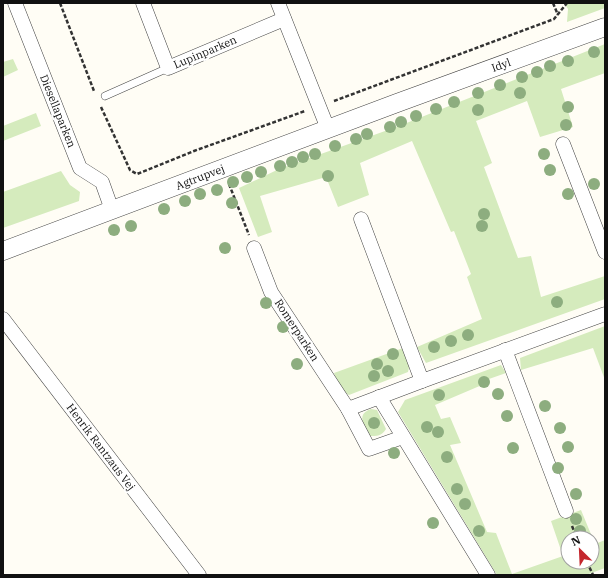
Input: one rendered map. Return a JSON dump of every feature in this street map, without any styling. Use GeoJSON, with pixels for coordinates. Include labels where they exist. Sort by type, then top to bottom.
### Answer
{"type":"FeatureCollection","features":[{"type":"Feature","properties":{"kind":"street","name":"Diesellaparken"},"geometry":{"type":"LineString","coordinates":[[15,3],[80,168],[102,182],[112,210]]}},
{"type":"Feature","properties":{"kind":"street","name":"Lupinparken"},"geometry":{"type":"LineString","coordinates":[[143,3],[168,68],[284,19]]}},
{"type":"Feature","properties":{"kind":"street"},"geometry":{"type":"LineString","coordinates":[[278,3],[328,129]]}},
{"type":"Feature","properties":{"kind":"street","name":"Idyl"},"geometry":{"type":"LineString","coordinates":[[397,103],[605,27]]}},
{"type":"Feature","properties":{"kind":"street","name":"Agtrupvej"},"geometry":{"type":"LineString","coordinates":[[3,251],[397,103]]}},
{"type":"Feature","properties":{"kind":"street"},"geometry":{"type":"LineString","coordinates":[[563,144],[605,252]]}},
{"type":"Feature","properties":{"kind":"street"},"geometry":{"type":"LineString","coordinates":[[361,219],[422,381]]}},
{"type":"Feature","properties":{"kind":"street","name":"Romerparken"},"geometry":{"type":"LineString","coordinates":[[254,248],[272,292],[348,409],[369,449],[404,437]]}},
{"type":"Feature","properties":{"kind":"street"},"geometry":{"type":"LineString","coordinates":[[348,409],[379,396],[605,314]]}},
{"type":"Feature","properties":{"kind":"street","name":"Henrik Rantzaus Vej"},"geometry":{"type":"LineString","coordinates":[[3,319],[199,575]]}},
{"type":"Feature","properties":{"kind":"street"},"geometry":{"type":"LineString","coordinates":[[505,350],[566,511]]}},
{"type":"Feature","properties":{"kind":"street"},"geometry":{"type":"LineString","coordinates":[[379,396],[488,575]]}},
{"type":"Feature","properties":{"kind":"lane"},"geometry":{"type":"LineString","coordinates":[[105,96],[168,68]]}},
{"type":"Feature","properties":{"kind":"path"},"geometry":{"type":"LineString","coordinates":[[60,3],[97,98]]}},
{"type":"Feature","properties":{"kind":"path"},"geometry":{"type":"LineString","coordinates":[[553,3],[558,15]]}},
{"type":"Feature","properties":{"kind":"path"},"geometry":{"type":"LineString","coordinates":[[100,105],[130,170],[137,174],[194,151],[554,19],[568,3]]}},
{"type":"Feature","properties":{"kind":"path"},"geometry":{"type":"LineString","coordinates":[[223,168],[254,248]]}},
{"type":"Feature","properties":{"kind":"green space"},"geometry":{"type":"Polygon","coordinates":[[[564,3],[605,3],[605,8],[567,22],[568,9],[564,3]]]}},
{"type":"Feature","properties":{"kind":"green space"},"geometry":{"type":"Polygon","coordinates":[[[605,44],[605,73],[561,89],[573,127],[540,137],[527,101],[476,121],[492,163],[484,167],[518,258],[531,256],[541,297],[605,276],[605,299],[426,363],[417,347],[482,319],[467,277],[471,274],[454,231],[451,232],[412,141],[360,163],[369,195],[338,207],[326,177],[260,196],[272,232],[258,237],[239,188],[279,169],[399,126],[605,44]]]}},
{"type":"Feature","properties":{"kind":"green space"},"geometry":{"type":"Polygon","coordinates":[[[13,59],[18,70],[3,77],[3,62],[13,59]]]}},
{"type":"Feature","properties":{"kind":"green space"},"geometry":{"type":"Polygon","coordinates":[[[36,113],[41,126],[3,141],[3,126],[36,113]]]}},
{"type":"Feature","properties":{"kind":"green space"},"geometry":{"type":"Polygon","coordinates":[[[61,171],[70,185],[80,192],[79,201],[3,228],[3,192],[61,171]]]}},
{"type":"Feature","properties":{"kind":"green space"},"geometry":{"type":"Polygon","coordinates":[[[605,326],[605,380],[593,348],[521,370],[520,358],[605,326]]]}},
{"type":"Feature","properties":{"kind":"green space"},"geometry":{"type":"Polygon","coordinates":[[[403,348],[410,363],[408,372],[349,395],[341,390],[334,373],[403,348]]]}},
{"type":"Feature","properties":{"kind":"green space"},"geometry":{"type":"Polygon","coordinates":[[[501,365],[506,373],[489,379],[489,382],[435,405],[441,419],[450,417],[461,443],[450,445],[487,532],[496,533],[512,574],[560,557],[560,570],[600,570],[586,575],[497,575],[398,412],[405,400],[501,365]]]}},
{"type":"Feature","properties":{"kind":"green space"},"geometry":{"type":"Polygon","coordinates":[[[371,409],[377,410],[386,429],[379,435],[369,436],[363,424],[362,417],[366,411],[371,409]]]}},
{"type":"Feature","properties":{"kind":"green space"},"geometry":{"type":"Polygon","coordinates":[[[581,510],[589,530],[560,530],[560,547],[551,521],[581,510]]]}},
{"type":"Feature","properties":{"kind":"green space"},"geometry":{"type":"Polygon","coordinates":[[[605,540],[605,568],[600,570],[600,542],[605,540]]]}}]}
